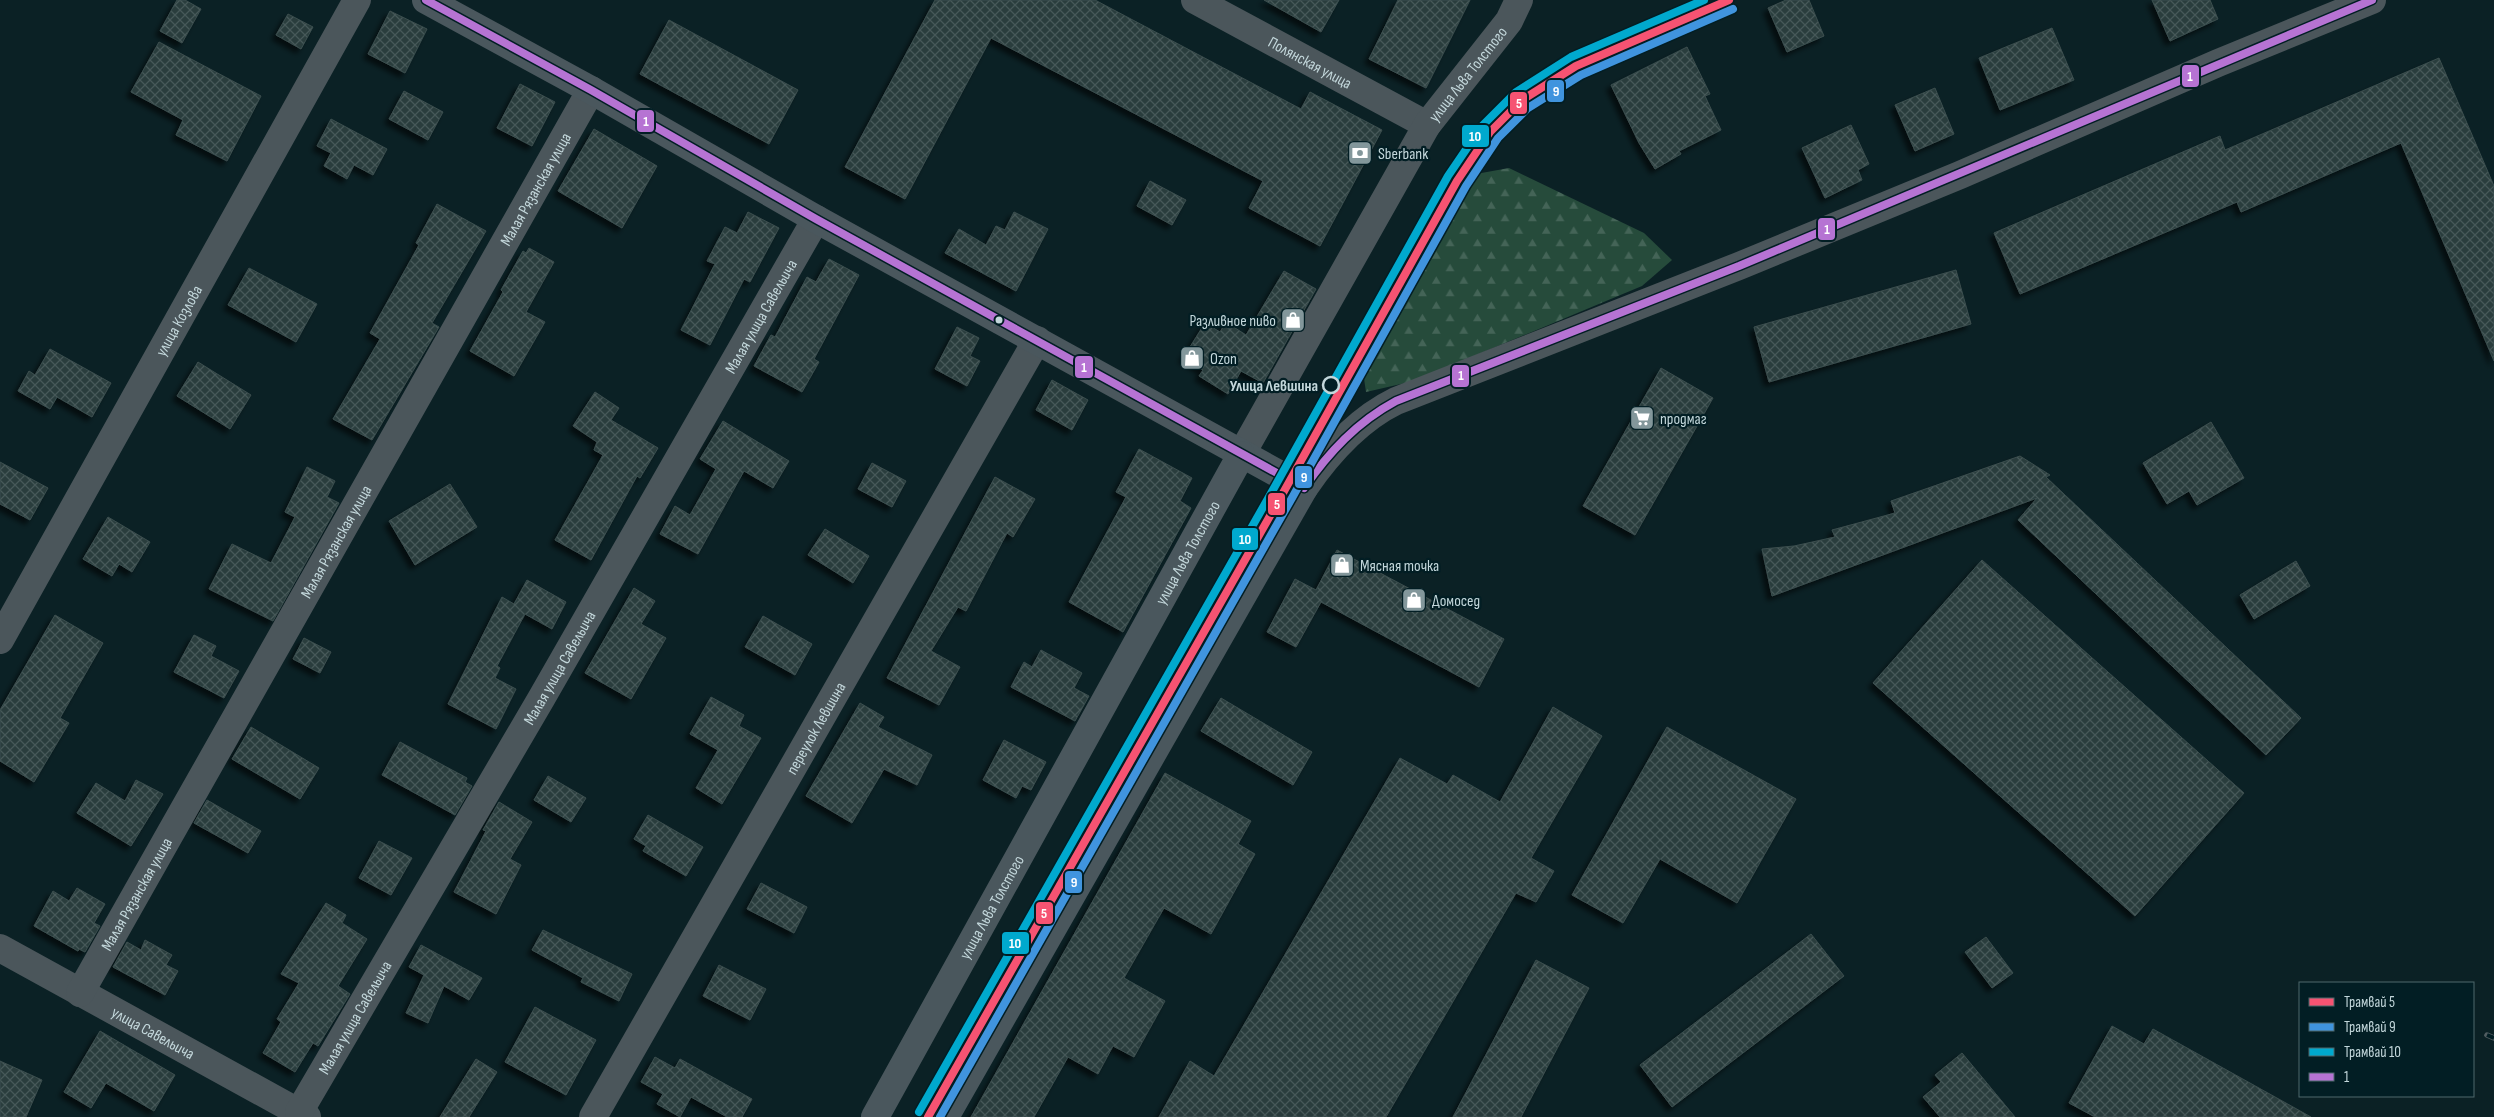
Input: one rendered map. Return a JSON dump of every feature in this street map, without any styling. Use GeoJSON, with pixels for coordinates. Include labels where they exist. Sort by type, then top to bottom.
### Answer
{"type":"FeatureCollection","features":[{"type":"Feature","properties":{"kind":"street","name":"улица Козлова"},"geometry":{"type":"LineString","coordinates":[[0,640],[357,0]]}},
{"type":"Feature","properties":{"kind":"street"},"geometry":{"type":"LineString","coordinates":[[426,0],[591,90],[816,219],[1304,488]]}},
{"type":"Feature","properties":{"kind":"street","name":"Полянская улица"},"geometry":{"type":"LineString","coordinates":[[1195,0],[1427,125]]}},
{"type":"Feature","properties":{"kind":"street","name":"улица Льва Толстого"},"geometry":{"type":"LineString","coordinates":[[875,1117],[1241,454],[1427,125],[1509,21],[1519,0]]}},
{"type":"Feature","properties":{"kind":"street"},"geometry":{"type":"LineString","coordinates":[[945,1117],[1304,488],[1325,458],[1373,412],[1396,401],[1739,266],[2337,9],[2372,0]]}},
{"type":"Feature","properties":{"kind":"street","name":"Малая Рязанская улица"},"geometry":{"type":"LineString","coordinates":[[80,993],[591,90]]}},
{"type":"Feature","properties":{"kind":"street","name":"Малая улица Савельича"},"geometry":{"type":"LineString","coordinates":[[303,1115],[816,219]]}},
{"type":"Feature","properties":{"kind":"street","name":"переулок Левшина"},"geometry":{"type":"LineString","coordinates":[[593,1117],[1037,340]]}},
{"type":"Feature","properties":{"kind":"street","name":"улица Савельича"},"geometry":{"type":"LineString","coordinates":[[0,948],[303,1115]]}},
{"type":"Feature","properties":{"kind":"green space"},"geometry":{"type":"Polygon","coordinates":[[[1509,168],[1644,233],[1672,260],[1642,286],[1414,381],[1366,392],[1362,365],[1476,174],[1509,168]]]}},
{"type":"Feature","properties":{"kind":"building"},"geometry":{"type":"Polygon","coordinates":[[[177,0],[185,0],[201,9],[182,43],[160,31],[177,0]]]}},
{"type":"Feature","properties":{"kind":"building"},"geometry":{"type":"Polygon","coordinates":[[[935,0],[1095,0],[1301,109],[1310,92],[1382,130],[1320,246],[1249,208],[1263,181],[991,38],[905,199],[845,167],[935,0]]]}},
{"type":"Feature","properties":{"kind":"building"},"geometry":{"type":"Polygon","coordinates":[[[1264,0],[1339,0],[1321,32],[1264,0]]]}},
{"type":"Feature","properties":{"kind":"building"},"geometry":{"type":"Polygon","coordinates":[[[1398,0],[1470,0],[1426,88],[1369,59],[1398,0]]]}},
{"type":"Feature","properties":{"kind":"building"},"geometry":{"type":"Polygon","coordinates":[[[1786,0],[1809,0],[1824,36],[1787,52],[1768,8],[1786,0]]]}},
{"type":"Feature","properties":{"kind":"building"},"geometry":{"type":"Polygon","coordinates":[[[2152,0],[2210,0],[2218,19],[2170,41],[2152,0]]]}},
{"type":"Feature","properties":{"kind":"building"},"geometry":{"type":"Polygon","coordinates":[[[390,11],[427,29],[405,73],[368,54],[390,11]]]}},
{"type":"Feature","properties":{"kind":"building"},"geometry":{"type":"Polygon","coordinates":[[[288,14],[313,27],[301,49],[276,35],[288,14]]]}},
{"type":"Feature","properties":{"kind":"building"},"geometry":{"type":"Polygon","coordinates":[[[669,20],[798,90],[769,144],[640,74],[669,20]]]}},
{"type":"Feature","properties":{"kind":"building"},"geometry":{"type":"Polygon","coordinates":[[[2052,28],[2074,80],[2000,110],[1979,58],[2052,28]]]}},
{"type":"Feature","properties":{"kind":"building"},"geometry":{"type":"Polygon","coordinates":[[[159,42],[261,96],[227,161],[176,135],[183,120],[131,92],[159,42]]]}},
{"type":"Feature","properties":{"kind":"building"},"geometry":{"type":"Polygon","coordinates":[[[1687,47],[1710,94],[1705,96],[1721,130],[1679,151],[1681,154],[1655,169],[1639,143],[1611,85],[1687,47]]]}},
{"type":"Feature","properties":{"kind":"building"},"geometry":{"type":"Polygon","coordinates":[[[2439,58],[2494,186],[2494,361],[2401,143],[2241,212],[2237,202],[2020,294],[1994,233],[2220,136],[2225,150],[2439,58]]]}},
{"type":"Feature","properties":{"kind":"building"},"geometry":{"type":"Polygon","coordinates":[[[520,84],[555,102],[532,146],[497,128],[520,84]]]}},
{"type":"Feature","properties":{"kind":"building"},"geometry":{"type":"Polygon","coordinates":[[[1935,88],[1954,134],[1915,151],[1895,105],[1935,88]]]}},
{"type":"Feature","properties":{"kind":"building"},"geometry":{"type":"Polygon","coordinates":[[[404,91],[443,112],[428,140],[389,119],[404,91]]]}},
{"type":"Feature","properties":{"kind":"building"},"geometry":{"type":"Polygon","coordinates":[[[331,119],[387,149],[373,175],[354,165],[347,179],[324,166],[331,153],[317,146],[331,119]]]}},
{"type":"Feature","properties":{"kind":"building"},"geometry":{"type":"Polygon","coordinates":[[[1851,125],[1869,164],[1858,170],[1862,180],[1825,198],[1802,148],[1851,125]]]}},
{"type":"Feature","properties":{"kind":"building"},"geometry":{"type":"Polygon","coordinates":[[[594,129],[657,166],[622,228],[558,191],[594,129]]]}},
{"type":"Feature","properties":{"kind":"building"},"geometry":{"type":"Polygon","coordinates":[[[1150,181],[1186,200],[1172,225],[1137,206],[1150,181]]]}},
{"type":"Feature","properties":{"kind":"building"},"geometry":{"type":"Polygon","coordinates":[[[437,204],[486,231],[432,323],[439,327],[372,440],[333,419],[380,339],[370,333],[419,245],[416,243],[437,204]]]}},
{"type":"Feature","properties":{"kind":"building"},"geometry":{"type":"Polygon","coordinates":[[[748,212],[779,228],[750,282],[744,279],[710,345],[681,330],[715,264],[707,261],[725,227],[737,233],[748,212]]]}},
{"type":"Feature","properties":{"kind":"building"},"geometry":{"type":"Polygon","coordinates":[[[1014,212],[1048,229],[1016,291],[945,253],[959,229],[986,245],[996,226],[1005,230],[1014,212]]]}},
{"type":"Feature","properties":{"kind":"building"},"geometry":{"type":"Polygon","coordinates":[[[529,248],[554,262],[526,312],[545,322],[514,376],[470,351],[503,292],[501,290],[523,251],[526,253],[529,248]]]}},
{"type":"Feature","properties":{"kind":"building"},"geometry":{"type":"Polygon","coordinates":[[[829,259],[859,275],[814,359],[819,362],[802,392],[754,366],[771,335],[775,337],[807,277],[816,282],[829,259]]]}},
{"type":"Feature","properties":{"kind":"building"},"geometry":{"type":"Polygon","coordinates":[[[249,268],[317,304],[296,342],[228,305],[249,268]]]}},
{"type":"Feature","properties":{"kind":"building"},"geometry":{"type":"Polygon","coordinates":[[[1956,270],[1971,324],[1769,382],[1754,327],[1956,270]]]}},
{"type":"Feature","properties":{"kind":"building"},"geometry":{"type":"Polygon","coordinates":[[[1284,271],[1316,289],[1263,383],[1241,371],[1228,394],[1199,376],[1203,370],[1183,358],[1205,323],[1220,332],[1226,322],[1246,335],[1284,271]]]}},
{"type":"Feature","properties":{"kind":"building"},"geometry":{"type":"Polygon","coordinates":[[[957,327],[979,338],[970,356],[980,361],[967,386],[935,369],[957,327]]]}},
{"type":"Feature","properties":{"kind":"building"},"geometry":{"type":"Polygon","coordinates":[[[50,349],[111,383],[92,417],[57,397],[50,409],[18,391],[29,371],[35,375],[50,349]]]}},
{"type":"Feature","properties":{"kind":"building"},"geometry":{"type":"Polygon","coordinates":[[[198,362],[251,395],[230,429],[177,396],[198,362]]]}},
{"type":"Feature","properties":{"kind":"building"},"geometry":{"type":"Polygon","coordinates":[[[1661,368],[1713,398],[1635,535],[1583,506],[1661,368]]]}},
{"type":"Feature","properties":{"kind":"building"},"geometry":{"type":"Polygon","coordinates":[[[1052,380],[1088,400],[1072,430],[1036,410],[1052,380]]]}},
{"type":"Feature","properties":{"kind":"building"},"geometry":{"type":"Polygon","coordinates":[[[595,392],[619,408],[611,420],[658,448],[640,478],[637,476],[591,560],[555,540],[603,455],[594,450],[597,442],[573,426],[595,392]]]}},
{"type":"Feature","properties":{"kind":"building"},"geometry":{"type":"Polygon","coordinates":[[[723,421],[789,461],[773,488],[744,471],[698,554],[660,534],[675,506],[690,515],[716,469],[700,459],[723,421]]]}},
{"type":"Feature","properties":{"kind":"building"},"geometry":{"type":"Polygon","coordinates":[[[2211,422],[2244,478],[2197,505],[2189,491],[2167,504],[2143,463],[2211,422]]]}},
{"type":"Feature","properties":{"kind":"building"},"geometry":{"type":"Polygon","coordinates":[[[1139,449],[1192,478],[1180,501],[1191,508],[1123,632],[1069,602],[1126,497],[1116,492],[1139,449]]]}},
{"type":"Feature","properties":{"kind":"building"},"geometry":{"type":"Polygon","coordinates":[[[2020,456],[2050,475],[2046,477],[2301,718],[2266,755],[2018,520],[2037,498],[1772,596],[1762,549],[1794,546],[1835,537],[1832,530],[1895,513],[1891,501],[2020,456]]]}},
{"type":"Feature","properties":{"kind":"building"},"geometry":{"type":"Polygon","coordinates":[[[0,462],[48,488],[30,520],[0,504],[0,462]]]}},
{"type":"Feature","properties":{"kind":"building"},"geometry":{"type":"Polygon","coordinates":[[[872,463],[906,481],[892,507],[858,489],[872,463]]]}},
{"type":"Feature","properties":{"kind":"building"},"geometry":{"type":"Polygon","coordinates":[[[307,467],[335,481],[327,497],[339,503],[273,621],[209,589],[232,544],[271,563],[295,517],[285,512],[307,467]]]}},
{"type":"Feature","properties":{"kind":"building"},"geometry":{"type":"Polygon","coordinates":[[[995,477],[1035,499],[1013,537],[1007,533],[966,611],[958,607],[931,651],[960,667],[939,705],[887,678],[995,477]]]}},
{"type":"Feature","properties":{"kind":"building"},"geometry":{"type":"Polygon","coordinates":[[[450,484],[477,527],[415,565],[389,521],[450,484]]]}},
{"type":"Feature","properties":{"kind":"building"},"geometry":{"type":"Polygon","coordinates":[[[108,517],[150,542],[132,572],[119,564],[112,576],[83,559],[108,517]]]}},
{"type":"Feature","properties":{"kind":"building"},"geometry":{"type":"Polygon","coordinates":[[[825,529],[869,556],[853,583],[808,555],[825,529]]]}},
{"type":"Feature","properties":{"kind":"building"},"geometry":{"type":"Polygon","coordinates":[[[1337,550],[1504,639],[1479,687],[1321,602],[1296,647],[1267,632],[1295,579],[1316,590],[1337,550]]]}},
{"type":"Feature","properties":{"kind":"building"},"geometry":{"type":"Polygon","coordinates":[[[1982,560],[2244,793],[2135,916],[1873,683],[1982,560]]]}},
{"type":"Feature","properties":{"kind":"building"},"geometry":{"type":"Polygon","coordinates":[[[2296,561],[2310,586],[2254,619],[2240,595],[2296,561]]]}},
{"type":"Feature","properties":{"kind":"building"},"geometry":{"type":"Polygon","coordinates":[[[527,580],[566,602],[552,629],[525,614],[497,666],[500,668],[495,678],[516,689],[496,729],[448,704],[502,597],[514,604],[527,580]]]}},
{"type":"Feature","properties":{"kind":"building"},"geometry":{"type":"Polygon","coordinates":[[[634,588],[655,601],[641,624],[666,638],[631,699],[585,673],[634,588]]]}},
{"type":"Feature","properties":{"kind":"building"},"geometry":{"type":"Polygon","coordinates":[[[55,615],[103,643],[60,718],[69,723],[34,782],[0,761],[0,710],[55,615]]]}},
{"type":"Feature","properties":{"kind":"building"},"geometry":{"type":"Polygon","coordinates":[[[763,616],[812,644],[795,675],[745,647],[763,616]]]}},
{"type":"Feature","properties":{"kind":"building"},"geometry":{"type":"Polygon","coordinates":[[[194,635],[216,646],[211,656],[239,671],[224,698],[174,672],[194,635]]]}},
{"type":"Feature","properties":{"kind":"building"},"geometry":{"type":"Polygon","coordinates":[[[304,638],[331,652],[320,673],[293,659],[304,638]]]}},
{"type":"Feature","properties":{"kind":"building"},"geometry":{"type":"Polygon","coordinates":[[[1041,650],[1082,673],[1074,688],[1089,696],[1075,721],[1011,687],[1024,662],[1032,667],[1041,650]]]}},
{"type":"Feature","properties":{"kind":"building"},"geometry":{"type":"Polygon","coordinates":[[[711,697],[744,715],[739,726],[761,738],[722,804],[696,788],[718,750],[690,734],[711,697]]]}},
{"type":"Feature","properties":{"kind":"building"},"geometry":{"type":"Polygon","coordinates":[[[1221,698],[1312,752],[1293,785],[1201,731],[1221,698]]]}},
{"type":"Feature","properties":{"kind":"building"},"geometry":{"type":"Polygon","coordinates":[[[860,703],[884,717],[878,727],[932,755],[917,785],[884,769],[852,823],[806,796],[860,703]]]}},
{"type":"Feature","properties":{"kind":"building"},"geometry":{"type":"Polygon","coordinates":[[[1553,707],[1602,736],[1531,858],[1554,871],[1536,902],[1516,893],[1386,1117],[1159,1117],[1190,1061],[1214,1076],[1400,758],[1447,784],[1453,775],[1500,802],[1553,707]]]}},
{"type":"Feature","properties":{"kind":"building"},"geometry":{"type":"Polygon","coordinates":[[[251,727],[319,768],[300,799],[232,759],[251,727]]]}},
{"type":"Feature","properties":{"kind":"building"},"geometry":{"type":"Polygon","coordinates":[[[1667,727],[1796,799],[1737,903],[1660,859],[1623,923],[1572,895],[1667,727]]]}},
{"type":"Feature","properties":{"kind":"building"},"geometry":{"type":"Polygon","coordinates":[[[1004,740],[1046,762],[1031,790],[1022,786],[1016,798],[983,780],[1004,740]]]}},
{"type":"Feature","properties":{"kind":"building"},"geometry":{"type":"Polygon","coordinates":[[[400,742],[467,778],[465,782],[472,786],[455,815],[382,775],[400,742]]]}},
{"type":"Feature","properties":{"kind":"building"},"geometry":{"type":"Polygon","coordinates":[[[1165,773],[1251,821],[1238,844],[1255,854],[1211,934],[1164,908],[1124,978],[1165,1001],[1134,1057],[1113,1046],[1098,1074],[1068,1057],[1034,1117],[971,1117],[1165,773]]]}},
{"type":"Feature","properties":{"kind":"building"},"geometry":{"type":"Polygon","coordinates":[[[548,776],[586,798],[571,822],[534,800],[548,776]]]}},
{"type":"Feature","properties":{"kind":"building"},"geometry":{"type":"Polygon","coordinates":[[[136,780],[163,794],[131,846],[77,813],[96,783],[125,801],[136,780]]]}},
{"type":"Feature","properties":{"kind":"building"},"geometry":{"type":"Polygon","coordinates":[[[207,800],[261,831],[248,853],[194,823],[207,800]]]}},
{"type":"Feature","properties":{"kind":"building"},"geometry":{"type":"Polygon","coordinates":[[[499,802],[532,822],[510,859],[521,865],[496,914],[454,892],[486,831],[483,830],[499,802]]]}},
{"type":"Feature","properties":{"kind":"building"},"geometry":{"type":"Polygon","coordinates":[[[648,815],[703,847],[686,876],[643,851],[646,846],[634,839],[648,815]]]}},
{"type":"Feature","properties":{"kind":"building"},"geometry":{"type":"Polygon","coordinates":[[[379,841],[412,858],[391,895],[359,878],[379,841]]]}},
{"type":"Feature","properties":{"kind":"building"},"geometry":{"type":"Polygon","coordinates":[[[761,883],[807,907],[794,933],[747,909],[761,883]]]}},
{"type":"Feature","properties":{"kind":"building"},"geometry":{"type":"Polygon","coordinates":[[[77,888],[105,904],[94,923],[100,926],[85,952],[79,949],[78,951],[34,926],[53,891],[69,901],[77,888]]]}},
{"type":"Feature","properties":{"kind":"building"},"geometry":{"type":"Polygon","coordinates":[[[326,903],[346,915],[342,923],[367,939],[338,986],[350,994],[318,1046],[313,1043],[295,1072],[263,1053],[281,1022],[277,1019],[299,983],[281,974],[326,903]]]}},
{"type":"Feature","properties":{"kind":"building"},"geometry":{"type":"Polygon","coordinates":[[[543,930],[632,974],[619,1001],[581,982],[583,978],[532,950],[543,930]]]}},
{"type":"Feature","properties":{"kind":"building"},"geometry":{"type":"Polygon","coordinates":[[[1811,934],[1844,976],[1672,1107],[1640,1065],[1811,934]]]}},
{"type":"Feature","properties":{"kind":"building"},"geometry":{"type":"Polygon","coordinates":[[[1986,937],[2013,973],[1992,988],[1965,952],[1986,937]]]}},
{"type":"Feature","properties":{"kind":"building"},"geometry":{"type":"Polygon","coordinates":[[[145,940],[172,955],[166,965],[178,971],[165,995],[113,967],[127,942],[141,950],[145,940]]]}},
{"type":"Feature","properties":{"kind":"building"},"geometry":{"type":"Polygon","coordinates":[[[421,945],[482,978],[469,1000],[444,986],[428,1023],[406,1013],[424,975],[409,967],[421,945]]]}},
{"type":"Feature","properties":{"kind":"building"},"geometry":{"type":"Polygon","coordinates":[[[1536,960],[1589,988],[1521,1117],[1453,1117],[1536,960]]]}},
{"type":"Feature","properties":{"kind":"building"},"geometry":{"type":"Polygon","coordinates":[[[719,965],[766,989],[750,1020],[703,996],[719,965]]]}},
{"type":"Feature","properties":{"kind":"building"},"geometry":{"type":"Polygon","coordinates":[[[535,1007],[596,1040],[566,1095],[505,1062],[535,1007]]]}},
{"type":"Feature","properties":{"kind":"building"},"geometry":{"type":"Polygon","coordinates":[[[2112,1026],[2144,1044],[2153,1029],[2311,1117],[2095,1117],[2069,1103],[2112,1026]]]}},
{"type":"Feature","properties":{"kind":"building"},"geometry":{"type":"Polygon","coordinates":[[[100,1031],[175,1075],[154,1111],[106,1083],[91,1108],[64,1092],[100,1031]]]}},
{"type":"Feature","properties":{"kind":"building"},"geometry":{"type":"Polygon","coordinates":[[[1962,1053],[2015,1117],[1940,1117],[1923,1097],[1941,1082],[1935,1075],[1962,1053]]]}},
{"type":"Feature","properties":{"kind":"building"},"geometry":{"type":"Polygon","coordinates":[[[655,1057],[675,1068],[680,1059],[752,1099],[742,1117],[727,1117],[691,1097],[680,1117],[657,1104],[663,1094],[641,1082],[655,1057]]]}},
{"type":"Feature","properties":{"kind":"building"},"geometry":{"type":"Polygon","coordinates":[[[476,1059],[497,1072],[469,1117],[440,1117],[476,1059]]]}},
{"type":"Feature","properties":{"kind":"building"},"geometry":{"type":"Polygon","coordinates":[[[0,1061],[42,1080],[26,1117],[0,1117],[0,1061]]]}},
{"type":"Feature","properties":{"kind":"railway"},"geometry":{"type":"LineString","coordinates":[[2487,1035],[2494,1038]]}},
{"type":"Feature","properties":{"kind":"tram line","name":"10"},"geometry":{"type":"LineString","coordinates":[[919,1112],[1274,488],[1448,176],[1482,126],[1516,92],[1571,57],[1704,0]]}},
{"type":"Feature","properties":{"kind":"tram line","name":"5"},"geometry":{"type":"LineString","coordinates":[[928,1117],[1283,493],[1457,181],[1490,132],[1522,100],[1576,66],[1729,0]]}},
{"type":"Feature","properties":{"kind":"tram line","name":"9"},"geometry":{"type":"LineString","coordinates":[[940,1117],[1292,498],[1466,186],[1498,138],[1528,108],[1581,75],[1733,9]]}},
{"type":"Feature","properties":{"kind":"transit line","name":"1"},"geometry":{"type":"LineString","coordinates":[[426,0],[591,90],[816,219],[1304,488]]}},
{"type":"Feature","properties":{"kind":"transit line","name":"1"},"geometry":{"type":"LineString","coordinates":[[1304,488],[1323,462],[1356,428],[1396,401],[1739,266],[2372,0]]}},
{"type":"Feature","properties":{"kind":"place","name":"Sberbank"},"geometry":{"type":"Point","coordinates":[1360,153]}},
{"type":"Feature","properties":{"kind":"place","name":"Разливное пиво"},"geometry":{"type":"Point","coordinates":[1293,320]}},
{"type":"Feature","properties":{"kind":"place","name":"Ozon"},"geometry":{"type":"Point","coordinates":[1192,358]}},
{"type":"Feature","properties":{"kind":"place","name":"Улица Левшина"},"geometry":{"type":"Point","coordinates":[1331,385]}},
{"type":"Feature","properties":{"kind":"place","name":"продмаг"},"geometry":{"type":"Point","coordinates":[1642,418]}},
{"type":"Feature","properties":{"kind":"place","name":"Мясная точка"},"geometry":{"type":"Point","coordinates":[1342,565]}},
{"type":"Feature","properties":{"kind":"place","name":"Домосед"},"geometry":{"type":"Point","coordinates":[1414,600]}}]}
